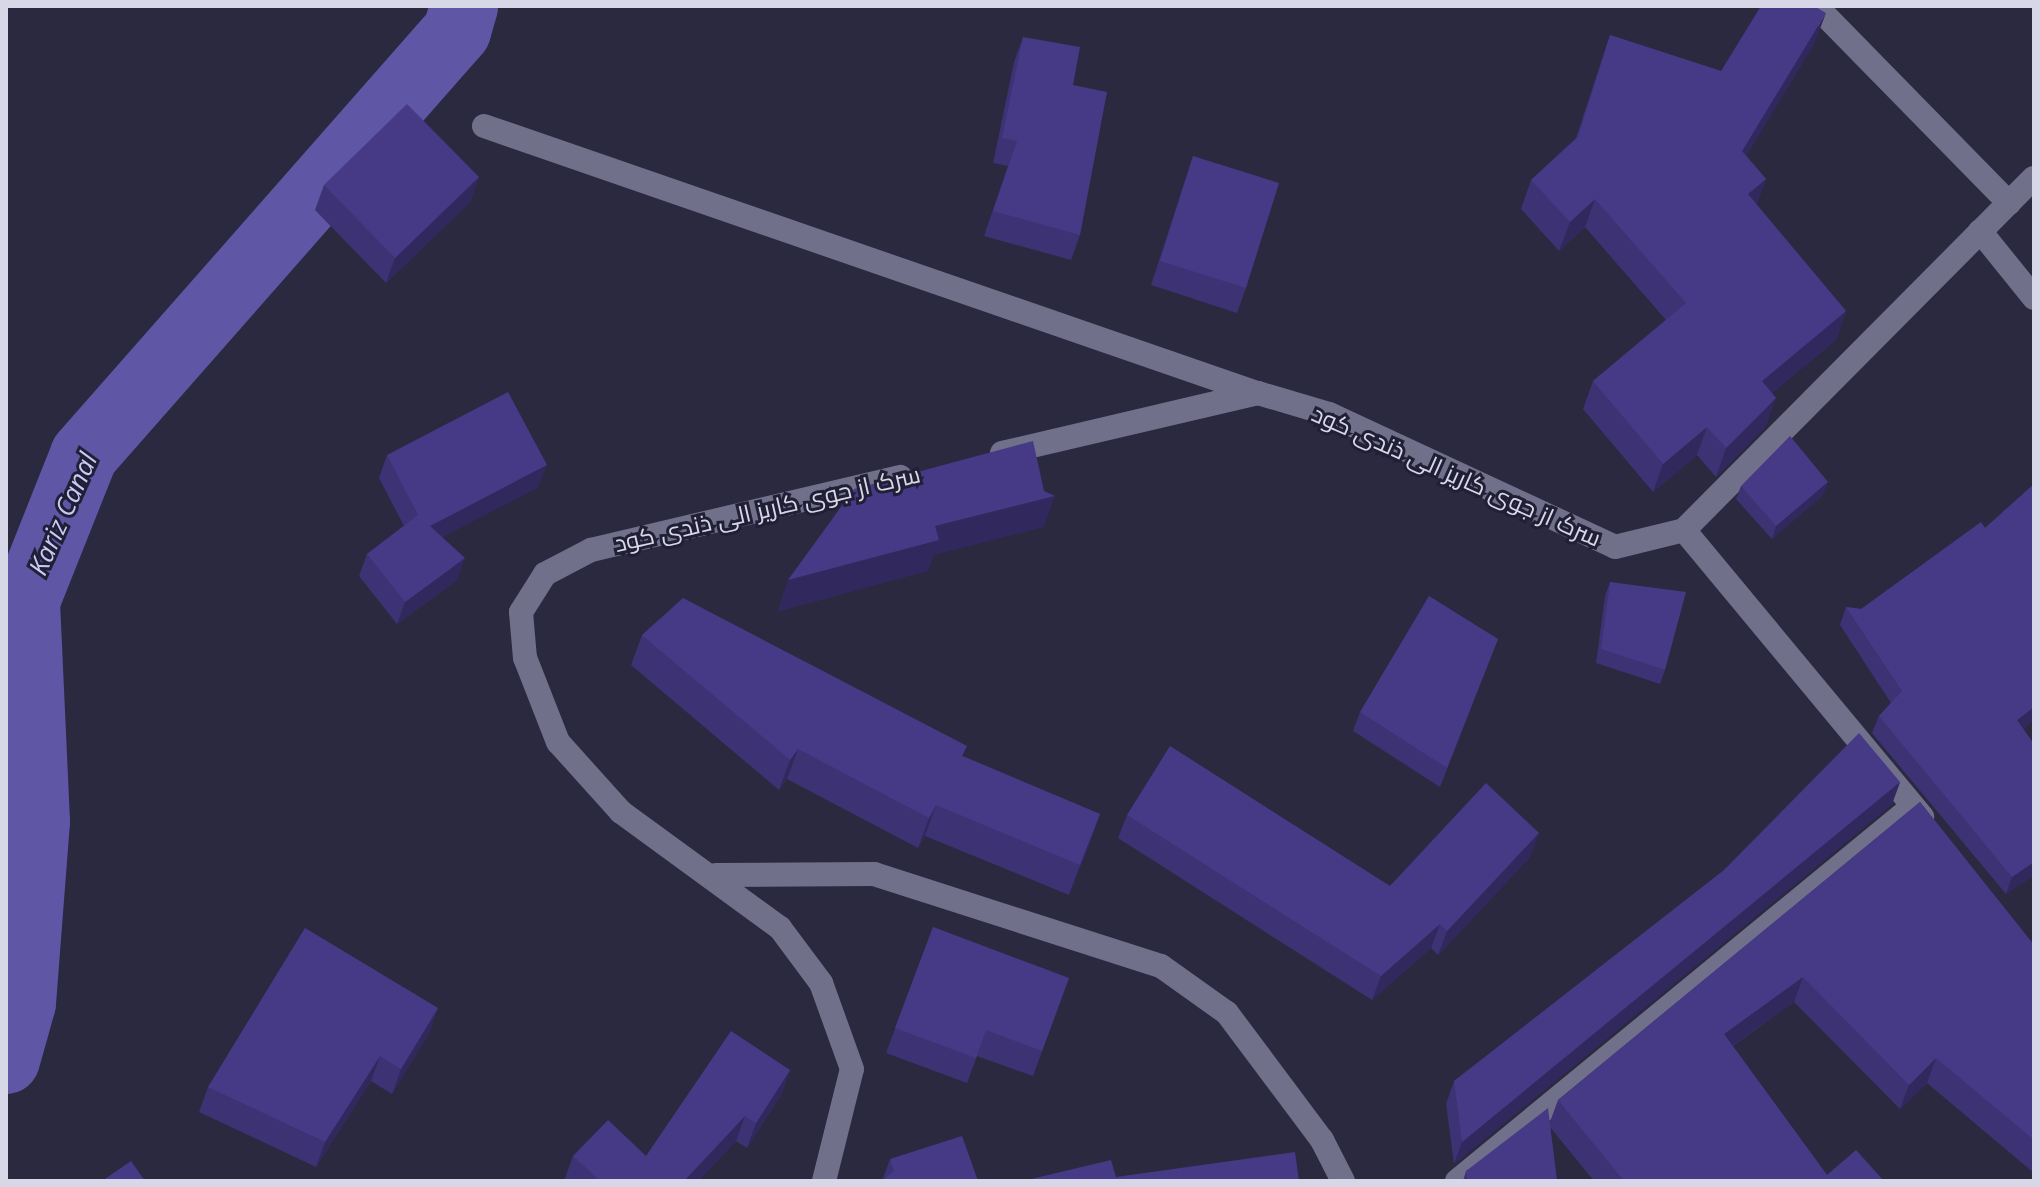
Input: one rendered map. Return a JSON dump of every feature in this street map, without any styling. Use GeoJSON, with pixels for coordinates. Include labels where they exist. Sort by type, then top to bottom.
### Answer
{"type":"FeatureCollection","features":[{"type":"Feature","properties":{"kind":"street"},"geometry":{"type":"LineString","coordinates":[[1816,6],[2009,203]]}},
{"type":"Feature","properties":{"kind":"street"},"geometry":{"type":"LineString","coordinates":[[484,126],[1258,393]]}},
{"type":"Feature","properties":{"kind":"street"},"geometry":{"type":"LineString","coordinates":[[1943,842],[1684,530],[2034,178]]}},
{"type":"Feature","properties":{"kind":"street"},"geometry":{"type":"LineString","coordinates":[[1980,231],[2034,298]]}},
{"type":"Feature","properties":{"kind":"street","name":"سرک از جوی کاریز الی ذندی کود"},"geometry":{"type":"LineString","coordinates":[[978,459],[1258,393],[1329,414],[1615,547],[1684,530]]}},
{"type":"Feature","properties":{"kind":"street","name":"سرک از جوی کاریز الی ذندی کود"},"geometry":{"type":"LineString","coordinates":[[824,1181],[852,1069],[821,983],[780,928],[716,875],[621,812],[558,742],[525,658],[521,612],[545,574],[591,550],[932,470]]}},
{"type":"Feature","properties":{"kind":"street"},"geometry":{"type":"LineString","coordinates":[[1457,1181],[1913,806]]}},
{"type":"Feature","properties":{"kind":"street"},"geometry":{"type":"LineString","coordinates":[[716,875],[874,874],[1161,966],[1227,1013],[1322,1140],[1343,1181]]}},
{"type":"Feature","properties":{"kind":"building"},"geometry":{"type":"Polygon","coordinates":[[[1761,6],[1814,6],[1826,13],[1742,151],[1766,179],[1748,194],[1846,311],[1762,381],[1776,398],[1726,448],[1707,427],[1663,464],[1593,381],[1686,303],[1595,199],[1570,222],[1531,180],[1578,137],[1610,35],[1721,71],[1761,6]]]}},
{"type":"Feature","properties":{"kind":"building"},"geometry":{"type":"Polygon","coordinates":[[[1023,37],[1080,47],[1073,85],[1107,92],[1080,235],[993,211],[1017,141],[1002,138],[1023,37]]]}},
{"type":"Feature","properties":{"kind":"building"},"geometry":{"type":"Polygon","coordinates":[[[407,104],[479,177],[395,258],[324,185],[407,104]]]}},
{"type":"Feature","properties":{"kind":"building"},"geometry":{"type":"Polygon","coordinates":[[[1193,156],[1279,183],[1246,288],[1160,261],[1193,156]]]}},
{"type":"Feature","properties":{"kind":"building"},"geometry":{"type":"Polygon","coordinates":[[[508,392],[547,465],[430,526],[465,558],[405,602],[367,554],[418,515],[387,455],[508,392]]]}},
{"type":"Feature","properties":{"kind":"building"},"geometry":{"type":"Polygon","coordinates":[[[1790,436],[1828,482],[1776,526],[1741,486],[1790,436]]]}},
{"type":"Feature","properties":{"kind":"building"},"geometry":{"type":"Polygon","coordinates":[[[1033,441],[1044,491],[1055,496],[935,526],[939,540],[788,580],[854,489],[1033,441]]]}},
{"type":"Feature","properties":{"kind":"building"},"geometry":{"type":"Polygon","coordinates":[[[2034,484],[2034,707],[2017,720],[2034,744],[2034,862],[2012,877],[1879,716],[1902,691],[1846,607],[1861,609],[1981,522],[1985,528],[2034,484]]]}},
{"type":"Feature","properties":{"kind":"building"},"geometry":{"type":"Polygon","coordinates":[[[1610,582],[1686,592],[1665,670],[1601,649],[1610,582]]]}},
{"type":"Feature","properties":{"kind":"building"},"geometry":{"type":"Polygon","coordinates":[[[1429,596],[1498,639],[1447,768],[1360,712],[1429,596]]]}},
{"type":"Feature","properties":{"kind":"building"},"geometry":{"type":"Polygon","coordinates":[[[683,598],[967,746],[962,756],[1100,814],[1080,865],[936,805],[929,818],[798,749],[790,760],[642,635],[683,598]]]}},
{"type":"Feature","properties":{"kind":"building"},"geometry":{"type":"Polygon","coordinates":[[[1859,733],[1900,782],[1462,1142],[1454,1081],[1724,870],[1859,733]]]}},
{"type":"Feature","properties":{"kind":"building"},"geometry":{"type":"Polygon","coordinates":[[[1170,746],[1390,886],[1486,783],[1539,833],[1447,931],[1440,924],[1381,976],[1127,815],[1170,746]]]}},
{"type":"Feature","properties":{"kind":"building"},"geometry":{"type":"Polygon","coordinates":[[[1920,802],[2034,945],[2034,1140],[1936,1058],[1909,1085],[1803,977],[1724,1034],[1827,1175],[1856,1150],[1884,1181],[1624,1181],[1558,1100],[1920,802]]]}},
{"type":"Feature","properties":{"kind":"building"},"geometry":{"type":"Polygon","coordinates":[[[933,927],[1069,978],[1042,1051],[986,1030],[976,1058],[895,1028],[933,927]]]}},
{"type":"Feature","properties":{"kind":"building"},"geometry":{"type":"Polygon","coordinates":[[[305,928],[438,1008],[401,1069],[380,1056],[325,1142],[208,1087],[305,928]]]}},
{"type":"Feature","properties":{"kind":"building"},"geometry":{"type":"Polygon","coordinates":[[[731,1031],[790,1070],[756,1123],[745,1116],[684,1181],[600,1181],[573,1156],[608,1120],[646,1156],[731,1031]]]}},
{"type":"Feature","properties":{"kind":"building"},"geometry":{"type":"Polygon","coordinates":[[[1548,1108],[1557,1181],[1467,1181],[1466,1171],[1548,1108]]]}},
{"type":"Feature","properties":{"kind":"building"},"geometry":{"type":"Polygon","coordinates":[[[962,1136],[978,1181],[882,1181],[894,1171],[890,1159],[962,1136]]]}},
{"type":"Feature","properties":{"kind":"building"},"geometry":{"type":"Polygon","coordinates":[[[1295,1152],[1299,1181],[1023,1181],[1111,1160],[1116,1177],[1295,1152]]]}},
{"type":"Feature","properties":{"kind":"building"},"geometry":{"type":"Polygon","coordinates":[[[131,1161],[145,1181],[102,1181],[131,1161]]]}},
{"type":"Feature","properties":{"kind":"waterway","name":"Kariz Canal"},"geometry":{"type":"LineString","coordinates":[[6,1060],[22,1003],[36,822],[26,601],[84,455],[457,31],[464,6]]}}]}
